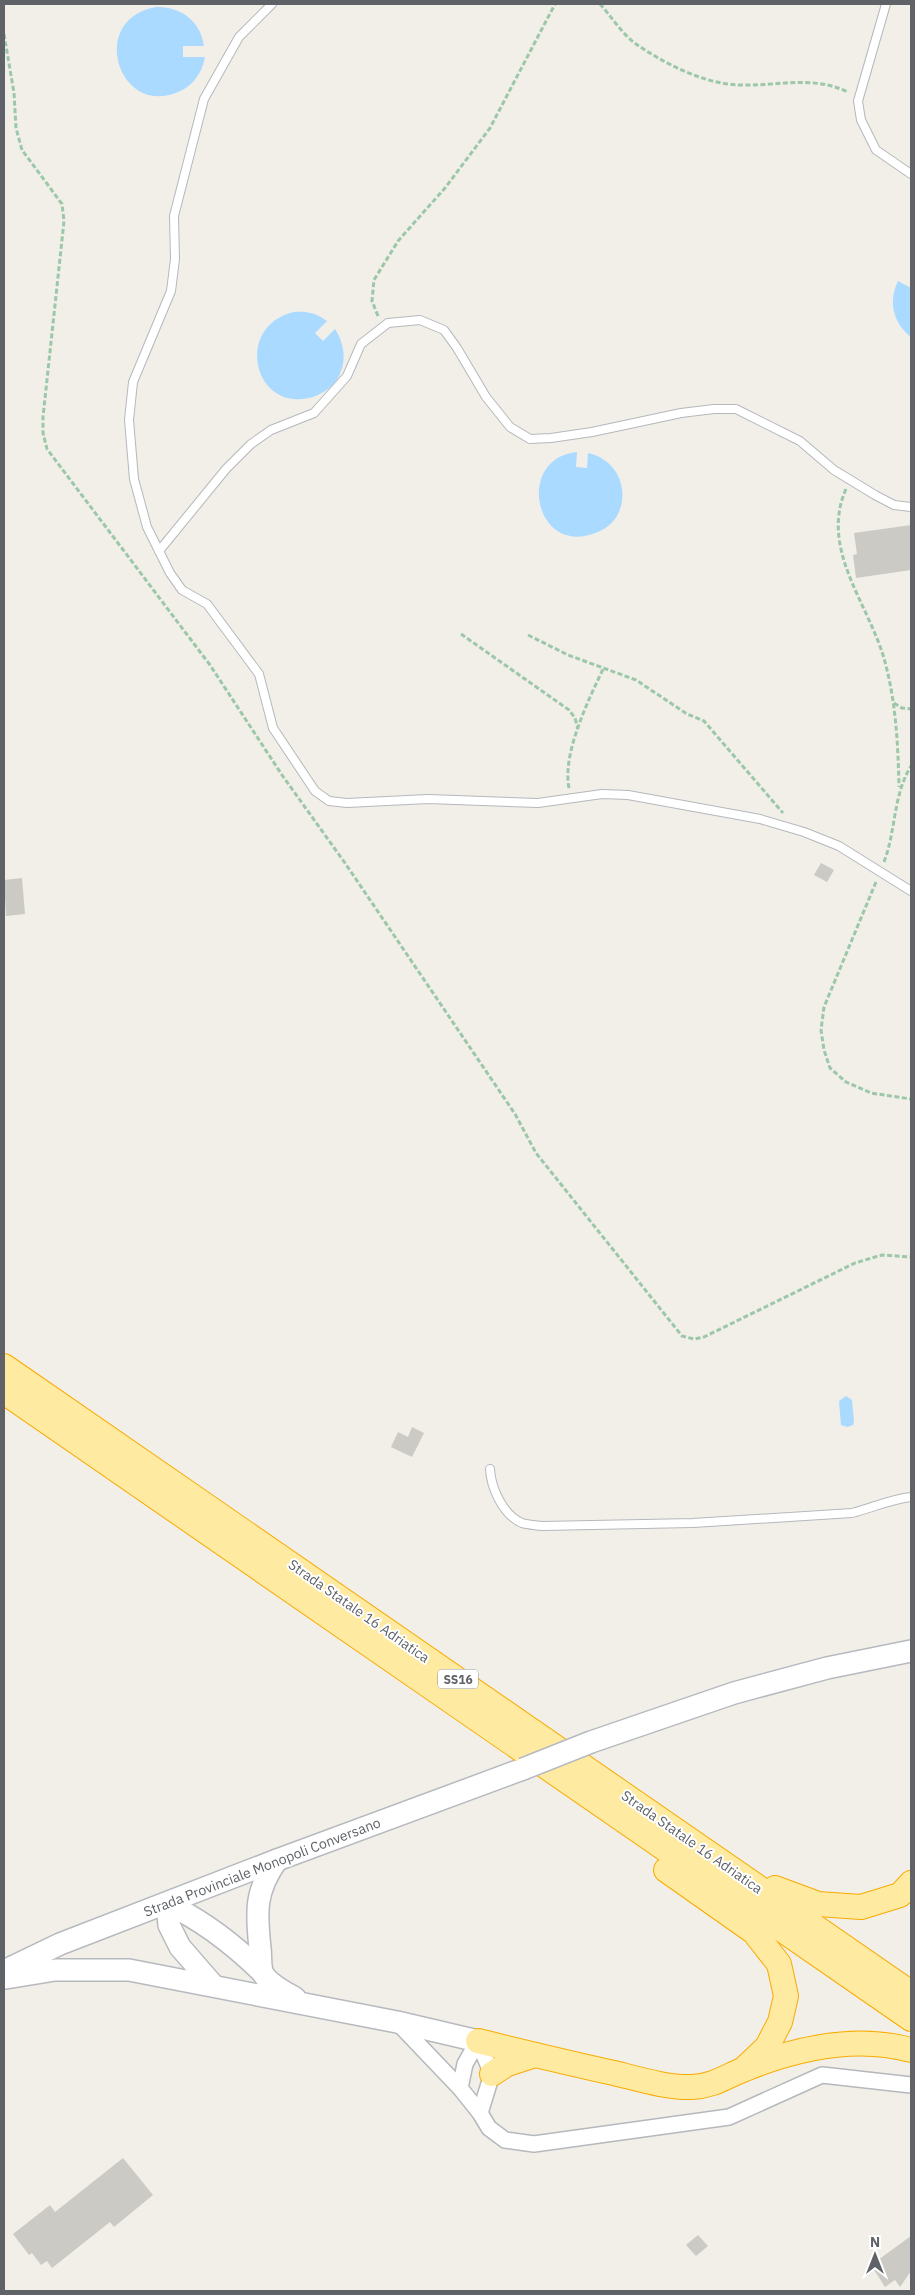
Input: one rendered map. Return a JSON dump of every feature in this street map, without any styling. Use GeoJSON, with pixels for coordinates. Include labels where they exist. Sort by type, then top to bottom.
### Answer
{"type":"FeatureCollection","features":[{"type":"Feature","properties":{"kind":"highway","name":"Strada Statale 16 Adriatica"},"geometry":{"type":"LineString","coordinates":[[4,1366],[911,1993]]}},
{"type":"Feature","properties":{"kind":"highway","name":"Strada Statale 16 Adriatica"},"geometry":{"type":"LineString","coordinates":[[4,1392],[911,2019]]}},
{"type":"Feature","properties":{"kind":"highway"},"geometry":{"type":"LineString","coordinates":[[607,1810],[665,1869],[754,1932],[779,1964],[786,1996],[780,2022],[767,2047],[744,2069]]}},
{"type":"Feature","properties":{"kind":"highway"},"geometry":{"type":"LineString","coordinates":[[741,1876],[818,1904],[861,1907],[900,1895],[911,1883]]}},
{"type":"Feature","properties":{"kind":"highway"},"geometry":{"type":"LineString","coordinates":[[478,2041],[650,2082],[692,2087],[720,2082],[744,2069],[803,2049],[849,2043],[898,2046],[911,2050]]}},
{"type":"Feature","properties":{"kind":"highway"},"geometry":{"type":"LineString","coordinates":[[492,2074],[506,2064],[536,2055]]}},
{"type":"Feature","properties":{"kind":"main road","name":"Strada Provinciale Monopoli Conversano"},"geometry":{"type":"LineString","coordinates":[[4,1971],[60,1944],[591,1742],[734,1692],[827,1668],[911,1651]]}},
{"type":"Feature","properties":{"kind":"main road"},"geometry":{"type":"LineString","coordinates":[[262,1972],[256,1920],[259,1893],[266,1877],[277,1860]]}},
{"type":"Feature","properties":{"kind":"main road"},"geometry":{"type":"LineString","coordinates":[[167,1904],[192,1916],[244,1954],[276,1986],[304,2004]]}},
{"type":"Feature","properties":{"kind":"main road"},"geometry":{"type":"LineString","coordinates":[[167,1904],[169,1925],[180,1947],[213,1985]]}},
{"type":"Feature","properties":{"kind":"main road"},"geometry":{"type":"LineString","coordinates":[[4,1978],[55,1970],[128,1970],[397,2022],[478,2041]]}},
{"type":"Feature","properties":{"kind":"street"},"geometry":{"type":"LineString","coordinates":[[397,2022],[460,2088],[480,2113],[489,2128],[505,2140],[534,2144],[729,2117],[822,2075],[911,2085]]}},
{"type":"Feature","properties":{"kind":"street"},"geometry":{"type":"LineString","coordinates":[[460,2088],[465,2064],[478,2041]]}},
{"type":"Feature","properties":{"kind":"street"},"geometry":{"type":"LineString","coordinates":[[478,2041],[492,2074],[480,2113]]}},
{"type":"Feature","properties":{"kind":"lane"},"geometry":{"type":"LineString","coordinates":[[272,4],[239,36],[204,99],[174,216],[176,259],[171,292],[132,382],[128,420],[134,480],[147,527],[170,574],[182,590],[207,604],[259,674],[273,728],[314,791],[329,801],[346,803],[428,799],[538,803],[602,794],[628,796],[760,819],[804,832],[838,846],[911,891]]}},
{"type":"Feature","properties":{"kind":"lane"},"geometry":{"type":"LineString","coordinates":[[886,4],[858,101],[861,120],[876,150],[911,174]]}},
{"type":"Feature","properties":{"kind":"lane"},"geometry":{"type":"LineString","coordinates":[[159,551],[226,469],[251,444],[271,430],[314,413],[346,376],[361,344],[388,323],[420,320],[444,330],[486,397],[510,427],[530,439],[584,433],[681,413],[714,409],[736,409],[800,442],[850,480],[894,505],[911,507]]}},
{"type":"Feature","properties":{"kind":"lane"},"geometry":{"type":"LineString","coordinates":[[490,1469],[490,1481],[503,1508],[521,1523],[542,1526],[693,1523],[852,1513],[874,1508],[897,1499],[911,1497]]}},
{"type":"Feature","properties":{"kind":"path"},"geometry":{"type":"LineString","coordinates":[[384,326],[378,318],[372,301],[374,280],[398,241],[445,188],[490,128],[555,4]]}},
{"type":"Feature","properties":{"kind":"path"},"geometry":{"type":"LineString","coordinates":[[600,4],[634,43],[683,71],[720,82],[742,86],[808,82],[832,84],[848,92],[858,101]]}},
{"type":"Feature","properties":{"kind":"path"},"geometry":{"type":"LineString","coordinates":[[850,480],[840,502],[838,542],[853,587],[873,627],[885,661],[897,729],[899,789],[891,845],[868,896],[824,1007],[821,1030],[824,1050],[830,1068],[846,1082],[871,1094],[911,1099]]}},
{"type":"Feature","properties":{"kind":"path"},"geometry":{"type":"LineString","coordinates":[[461,634],[569,710],[575,718],[578,729]]}},
{"type":"Feature","properties":{"kind":"path"},"geometry":{"type":"LineString","coordinates":[[528,635],[568,655],[636,680],[680,710],[704,721],[719,736],[777,808],[804,832]]}},
{"type":"Feature","properties":{"kind":"path"},"geometry":{"type":"LineString","coordinates":[[571,798],[567,778],[569,759],[585,708],[604,667]]}},
{"type":"Feature","properties":{"kind":"path"},"geometry":{"type":"LineString","coordinates":[[893,703],[902,708],[911,709]]}},
{"type":"Feature","properties":{"kind":"path"},"geometry":{"type":"LineString","coordinates":[[899,789],[911,766]]}},
{"type":"Feature","properties":{"kind":"water"},"geometry":{"type":"Polygon","coordinates":[[[156,7],[165,7],[181,12],[194,22],[199,29],[204,46],[183,46],[183,57],[205,57],[199,74],[192,83],[178,92],[157,96],[140,91],[127,80],[119,64],[117,46],[122,29],[135,15],[156,7]]]}},
{"type":"Feature","properties":{"kind":"water"},"geometry":{"type":"Polygon","coordinates":[[[898,281],[911,288],[911,337],[900,325],[894,312],[893,297],[898,281]]]}},
{"type":"Feature","properties":{"kind":"water"},"geometry":{"type":"Polygon","coordinates":[[[294,312],[311,313],[327,321],[315,333],[323,341],[335,329],[341,340],[344,358],[339,376],[323,393],[314,397],[290,399],[275,392],[264,380],[258,365],[258,349],[263,333],[275,320],[294,312]]]}},
{"type":"Feature","properties":{"kind":"water"},"geometry":{"type":"Polygon","coordinates":[[[577,452],[576,467],[587,468],[588,453],[598,456],[607,462],[619,477],[622,486],[622,496],[617,516],[609,526],[589,535],[570,536],[555,529],[545,517],[540,501],[540,485],[546,470],[558,458],[577,452]]]}},
{"type":"Feature","properties":{"kind":"water"},"geometry":{"type":"Polygon","coordinates":[[[846,1396],[852,1400],[854,1422],[853,1425],[847,1427],[841,1425],[839,1401],[846,1396]]]}},
{"type":"Feature","properties":{"kind":"building"},"geometry":{"type":"Polygon","coordinates":[[[911,525],[911,570],[856,578],[853,555],[857,554],[854,533],[911,525]]]}},
{"type":"Feature","properties":{"kind":"building"},"geometry":{"type":"Polygon","coordinates":[[[821,863],[834,870],[827,882],[814,875],[821,863]]]}},
{"type":"Feature","properties":{"kind":"building"},"geometry":{"type":"Polygon","coordinates":[[[22,878],[25,914],[6,916],[4,880],[22,878]]]}},
{"type":"Feature","properties":{"kind":"building"},"geometry":{"type":"Polygon","coordinates":[[[412,1427],[424,1433],[412,1457],[391,1447],[398,1432],[408,1437],[412,1427]]]}},
{"type":"Feature","properties":{"kind":"building"},"geometry":{"type":"Polygon","coordinates":[[[123,2158],[153,2195],[114,2227],[110,2222],[52,2268],[47,2261],[41,2265],[32,2253],[29,2255],[13,2234],[50,2205],[55,2212],[123,2158]]]}},
{"type":"Feature","properties":{"kind":"building"},"geometry":{"type":"Polygon","coordinates":[[[698,2235],[708,2246],[696,2256],[686,2245],[698,2235]]]}},
{"type":"Feature","properties":{"kind":"building"},"geometry":{"type":"Polygon","coordinates":[[[911,2236],[911,2271],[900,2287],[895,2280],[885,2287],[871,2265],[911,2236]]]}}]}
